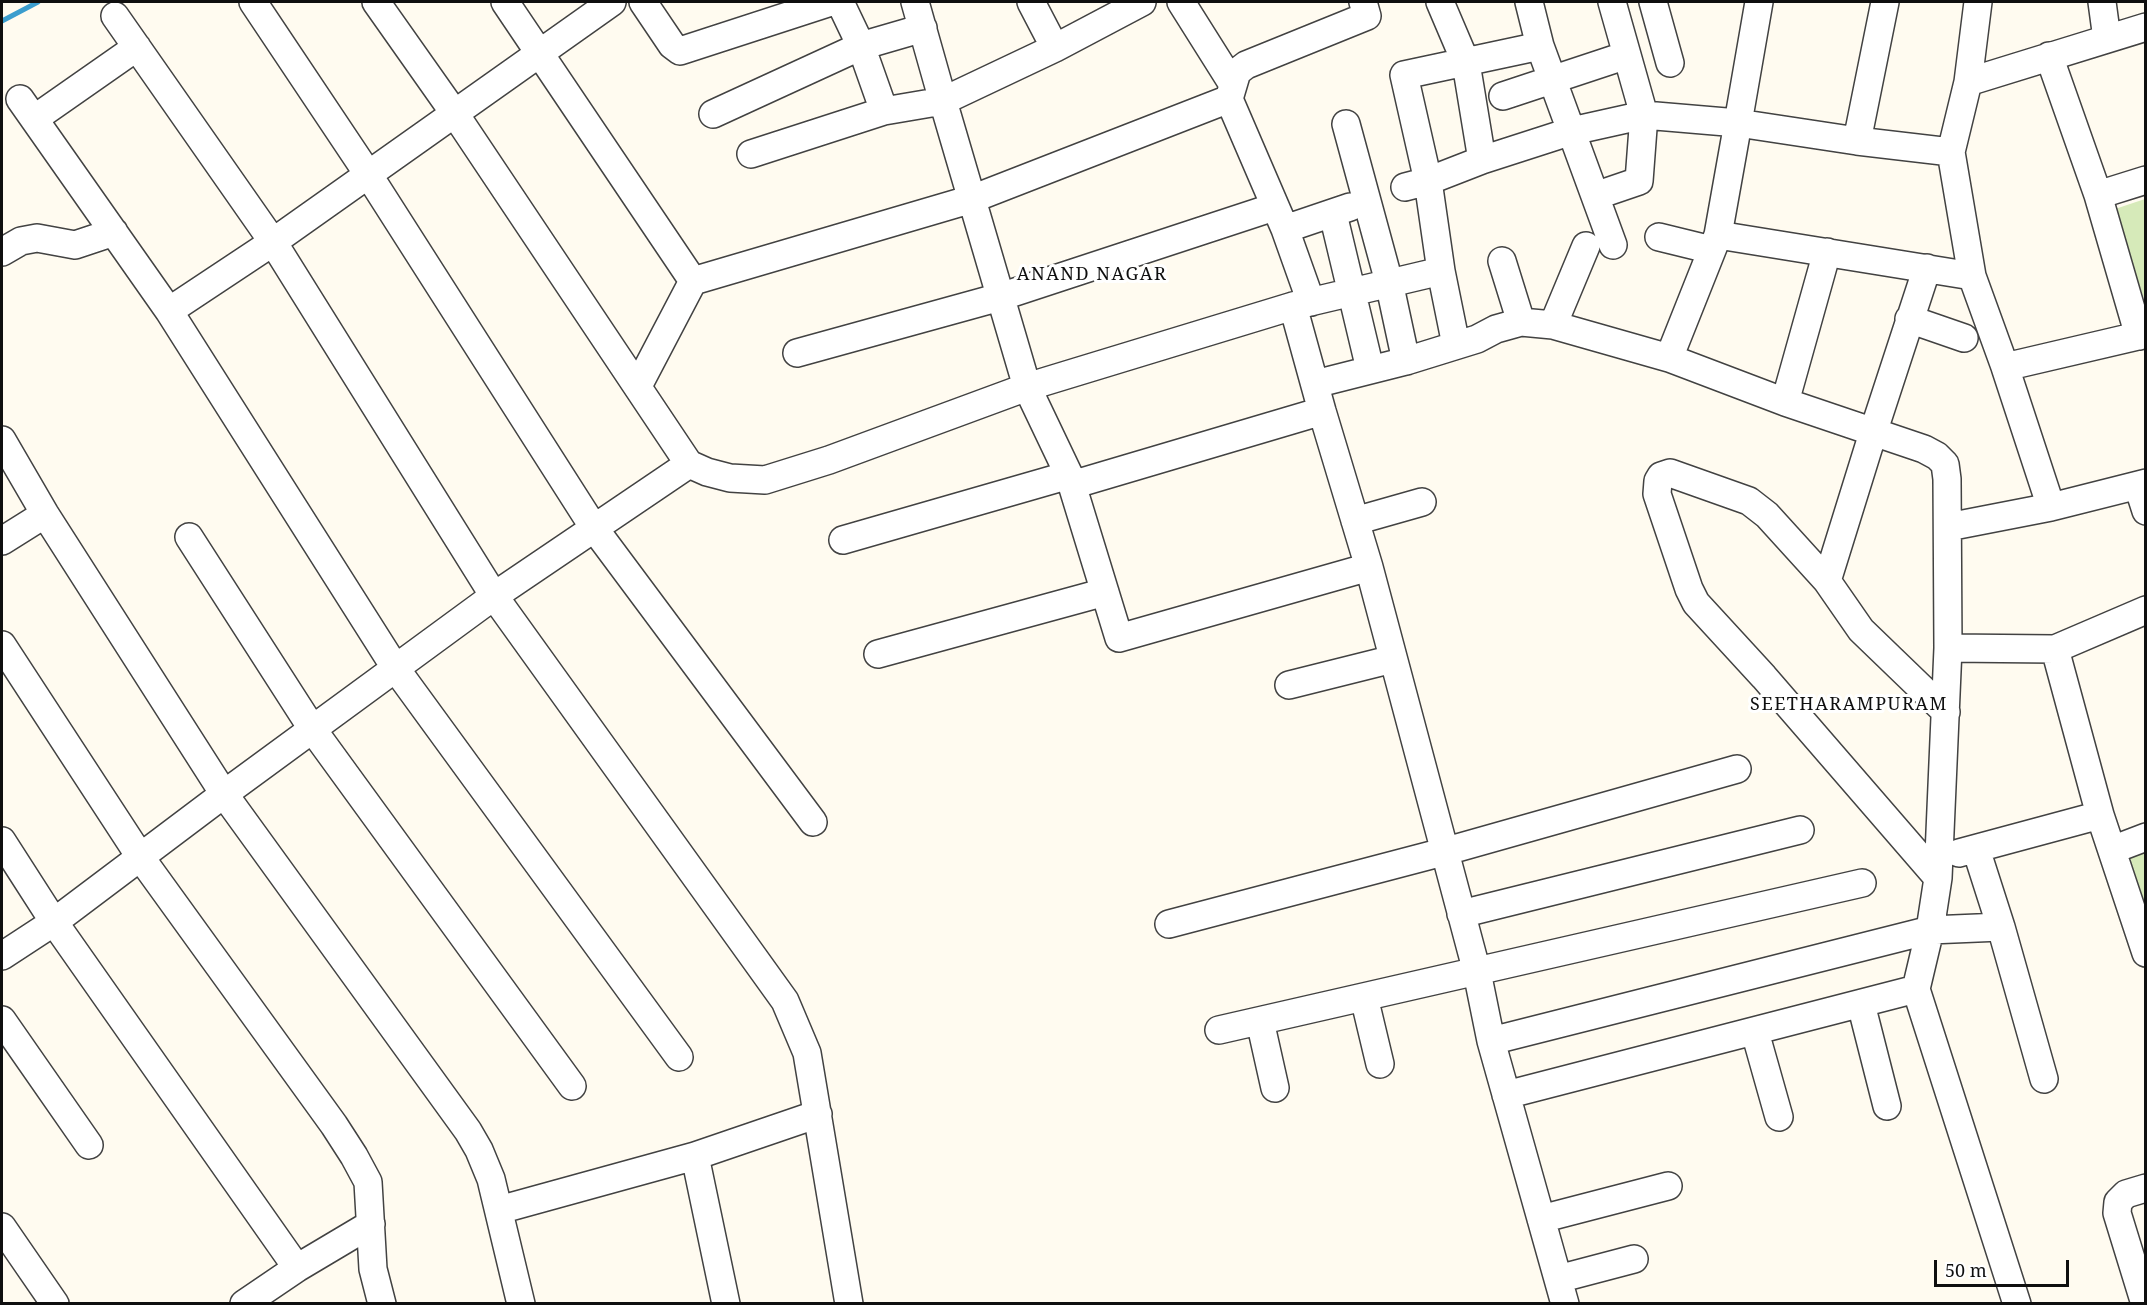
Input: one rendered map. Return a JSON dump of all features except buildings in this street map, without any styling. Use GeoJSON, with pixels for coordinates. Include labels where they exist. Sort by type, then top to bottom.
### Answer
{"type":"FeatureCollection","features":[{"type":"Feature","properties":{"kind":"street"},"geometry":{"type":"LineString","coordinates":[[253,2],[368,174],[594,528],[813,822]]}},
{"type":"Feature","properties":{"kind":"street"},"geometry":{"type":"LineString","coordinates":[[376,2],[455,114],[689,464],[730,478],[765,480],[829,460],[1027,387],[1302,304],[1441,271]]}},
{"type":"Feature","properties":{"kind":"street"},"geometry":{"type":"LineString","coordinates":[[505,2],[693,281]]}},
{"type":"Feature","properties":{"kind":"street"},"geometry":{"type":"LineString","coordinates":[[169,311],[273,242],[612,2]]}},
{"type":"Feature","properties":{"kind":"street"},"geometry":{"type":"LineString","coordinates":[[643,2],[672,45],[680,51],[831,2]]}},
{"type":"Feature","properties":{"kind":"street"},"geometry":{"type":"LineString","coordinates":[[840,2],[861,46],[884,111]]}},
{"type":"Feature","properties":{"kind":"street"},"geometry":{"type":"LineString","coordinates":[[915,2],[1027,387],[1071,480],[1119,638],[1369,567]]}},
{"type":"Feature","properties":{"kind":"street"},"geometry":{"type":"LineString","coordinates":[[1031,2],[1055,48]]}},
{"type":"Feature","properties":{"kind":"street"},"geometry":{"type":"LineString","coordinates":[[750,154],[884,111],[943,101],[1055,48],[1142,2]]}},
{"type":"Feature","properties":{"kind":"street"},"geometry":{"type":"LineString","coordinates":[[1181,2],[1231,91],[1280,218],[1302,304],[1315,384],[1322,411],[1369,567],[1443,852],[1477,972],[1491,1041],[1562,1291],[1634,1259]]}},
{"type":"Feature","properties":{"kind":"street"},"geometry":{"type":"LineString","coordinates":[[638,386],[693,281],[972,199],[1231,91],[1237,72],[1246,65],[1367,16],[1363,2]]}},
{"type":"Feature","properties":{"kind":"street"},"geometry":{"type":"LineString","coordinates":[[1440,2],[1466,63],[1482,160]]}},
{"type":"Feature","properties":{"kind":"street"},"geometry":{"type":"LineString","coordinates":[[1529,2],[1540,46],[1595,196],[1600,246],[1553,325]]}},
{"type":"Feature","properties":{"kind":"street"},"geometry":{"type":"LineString","coordinates":[[1595,196],[1639,181],[1644,115],[1612,2]]}},
{"type":"Feature","properties":{"kind":"street"},"geometry":{"type":"LineString","coordinates":[[1653,2],[1670,63]]}},
{"type":"Feature","properties":{"kind":"street"},"geometry":{"type":"LineString","coordinates":[[1669,358],[1715,243],[1759,2]]}},
{"type":"Feature","properties":{"kind":"street"},"geometry":{"type":"LineString","coordinates":[[1857,141],[1885,2]]}},
{"type":"Feature","properties":{"kind":"street"},"geometry":{"type":"LineString","coordinates":[[1978,2],[1968,82],[1952,152],[1972,276],[2005,367],[2050,507]]}},
{"type":"Feature","properties":{"kind":"street"},"geometry":{"type":"LineString","coordinates":[[2102,2],[2107,39]]}},
{"type":"Feature","properties":{"kind":"street"},"geometry":{"type":"LineString","coordinates":[[115,16],[273,242],[494,596],[785,1001],[807,1053],[849,1304]]}},
{"type":"Feature","properties":{"kind":"street"},"geometry":{"type":"LineString","coordinates":[[1968,82],[2145,27]]}},
{"type":"Feature","properties":{"kind":"street"},"geometry":{"type":"LineString","coordinates":[[713,114],[861,46],[922,28]]}},
{"type":"Feature","properties":{"kind":"street"},"geometry":{"type":"LineString","coordinates":[[1456,345],[1441,271],[1416,184],[1404,75],[1540,46]]}},
{"type":"Feature","properties":{"kind":"street"},"geometry":{"type":"LineString","coordinates":[[137,47],[27,109],[169,311],[396,669],[679,1057]]}},
{"type":"Feature","properties":{"kind":"street"},"geometry":{"type":"LineString","coordinates":[[1503,96],[1627,55]]}},
{"type":"Feature","properties":{"kind":"street"},"geometry":{"type":"LineString","coordinates":[[2005,367],[2142,335],[2098,195],[2049,56]]}},
{"type":"Feature","properties":{"kind":"street"},"geometry":{"type":"LineString","coordinates":[[1416,184],[1572,131],[1644,115],[1738,123],[1857,141],[1952,152]]}},
{"type":"Feature","properties":{"kind":"street"},"geometry":{"type":"LineString","coordinates":[[1346,124],[1389,282],[1406,361]]}},
{"type":"Feature","properties":{"kind":"street"},"geometry":{"type":"LineString","coordinates":[[2098,195],[2145,180]]}},
{"type":"Feature","properties":{"kind":"street"},"geometry":{"type":"LineString","coordinates":[[798,354],[1280,218],[1332,214],[1367,200]]}},
{"type":"Feature","properties":{"kind":"street"},"geometry":{"type":"LineString","coordinates":[[1332,214],[1370,369]]}},
{"type":"Feature","properties":{"kind":"street"},"geometry":{"type":"LineString","coordinates":[[2,252],[21,241],[37,238],[75,245],[114,232]]}},
{"type":"Feature","properties":{"kind":"street"},"geometry":{"type":"LineString","coordinates":[[1659,237],[1827,252],[1972,276]]}},
{"type":"Feature","properties":{"kind":"street"},"geometry":{"type":"LineString","coordinates":[[1785,402],[1827,252]]}},
{"type":"Feature","properties":{"kind":"street"},"geometry":{"type":"LineString","coordinates":[[1502,261],[1521,322]]}},
{"type":"Feature","properties":{"kind":"street"},"geometry":{"type":"LineString","coordinates":[[1827,581],[1872,433],[1927,268]]}},
{"type":"Feature","properties":{"kind":"street"},"geometry":{"type":"LineString","coordinates":[[1909,319],[1964,338]]}},
{"type":"Feature","properties":{"kind":"street"},"geometry":{"type":"LineString","coordinates":[[1315,384],[1406,361],[1477,339],[1496,329],[1521,322],[1553,325],[1669,358],[1785,402],[1924,449],[1937,456],[1945,464],[1948,527],[1948,648],[1938,867],[1930,930],[1916,989],[2017,1304]]}},
{"type":"Feature","properties":{"kind":"street"},"geometry":{"type":"LineString","coordinates":[[843,540],[1322,411]]}},
{"type":"Feature","properties":{"kind":"street"},"geometry":{"type":"LineString","coordinates":[[2,440],[45,514],[224,794],[468,1131],[491,1179],[521,1304]]}},
{"type":"Feature","properties":{"kind":"street"},"geometry":{"type":"LineString","coordinates":[[2,956],[54,922],[494,596],[689,464]]}},
{"type":"Feature","properties":{"kind":"street"},"geometry":{"type":"LineString","coordinates":[[1938,867],[1696,603],[1689,589],[1657,494],[1658,481],[1661,476],[1670,473],[1749,501],[1767,515],[1827,581],[1861,630],[1946,712]]}},
{"type":"Feature","properties":{"kind":"street"},"geometry":{"type":"LineString","coordinates":[[1948,527],[2050,507],[2143,493]]}},
{"type":"Feature","properties":{"kind":"street"},"geometry":{"type":"LineString","coordinates":[[1355,521],[1422,502]]}},
{"type":"Feature","properties":{"kind":"street"},"geometry":{"type":"LineString","coordinates":[[2,541],[45,514]]}},
{"type":"Feature","properties":{"kind":"street"},"geometry":{"type":"LineString","coordinates":[[189,537],[313,730],[572,1086]]}},
{"type":"Feature","properties":{"kind":"street"},"geometry":{"type":"LineString","coordinates":[[878,654],[1105,592]]}},
{"type":"Feature","properties":{"kind":"street"},"geometry":{"type":"LineString","coordinates":[[1948,648],[2055,649],[2145,610]]}},
{"type":"Feature","properties":{"kind":"street"},"geometry":{"type":"LineString","coordinates":[[2,645],[141,858],[354,1156],[368,1182],[373,1269],[382,1304]]}},
{"type":"Feature","properties":{"kind":"street"},"geometry":{"type":"LineString","coordinates":[[2055,649],[2100,815],[2145,953]]}},
{"type":"Feature","properties":{"kind":"street"},"geometry":{"type":"LineString","coordinates":[[1289,686],[1393,659]]}},
{"type":"Feature","properties":{"kind":"street"},"geometry":{"type":"LineString","coordinates":[[1169,924],[1443,852],[1737,770]]}},
{"type":"Feature","properties":{"kind":"street"},"geometry":{"type":"LineString","coordinates":[[1938,867],[1976,849],[2100,815]]}},
{"type":"Feature","properties":{"kind":"street"},"geometry":{"type":"LineString","coordinates":[[1461,914],[1800,830]]}},
{"type":"Feature","properties":{"kind":"street"},"geometry":{"type":"LineString","coordinates":[[2112,850],[2145,837]]}},
{"type":"Feature","properties":{"kind":"street"},"geometry":{"type":"LineString","coordinates":[[2,841],[54,922],[297,1268]]}},
{"type":"Feature","properties":{"kind":"street"},"geometry":{"type":"LineString","coordinates":[[1976,849],[2001,927],[2044,1079]]}},
{"type":"Feature","properties":{"kind":"street"},"geometry":{"type":"LineString","coordinates":[[1219,1030],[1862,883]]}},
{"type":"Feature","properties":{"kind":"street"},"geometry":{"type":"LineString","coordinates":[[1491,1041],[1930,930],[2001,927]]}},
{"type":"Feature","properties":{"kind":"street"},"geometry":{"type":"LineString","coordinates":[[1506,1095],[1916,989]]}},
{"type":"Feature","properties":{"kind":"street"},"geometry":{"type":"LineString","coordinates":[[1364,997],[1380,1064]]}},
{"type":"Feature","properties":{"kind":"street"},"geometry":{"type":"LineString","coordinates":[[1861,1004],[1887,1106]]}},
{"type":"Feature","properties":{"kind":"street"},"geometry":{"type":"LineString","coordinates":[[2,1020],[89,1145]]}},
{"type":"Feature","properties":{"kind":"street"},"geometry":{"type":"LineString","coordinates":[[1260,1021],[1275,1088]]}},
{"type":"Feature","properties":{"kind":"street"},"geometry":{"type":"LineString","coordinates":[[1755,1032],[1779,1118]]}},
{"type":"Feature","properties":{"kind":"street"},"geometry":{"type":"LineString","coordinates":[[499,1210],[694,1156],[818,1114]]}},
{"type":"Feature","properties":{"kind":"street"},"geometry":{"type":"LineString","coordinates":[[694,1156],[721,1302]]}},
{"type":"Feature","properties":{"kind":"street"},"geometry":{"type":"LineString","coordinates":[[1541,1219],[1668,1186]]}},
{"type":"Feature","properties":{"kind":"street"},"geometry":{"type":"LineString","coordinates":[[2145,1188],[2126,1194],[2118,1202],[2117,1213],[2145,1304]]}},
{"type":"Feature","properties":{"kind":"street"},"geometry":{"type":"LineString","coordinates":[[244,1304],[297,1268],[371,1224]]}},
{"type":"Feature","properties":{"kind":"street"},"geometry":{"type":"LineString","coordinates":[[2,1227],[56,1304]]}},
{"type":"Feature","properties":{"kind":"green space"},"geometry":{"type":"Polygon","coordinates":[[[2145,199],[2145,301],[2112,210],[2145,199]]]}},
{"type":"Feature","properties":{"kind":"green space"},"geometry":{"type":"Polygon","coordinates":[[[2145,849],[2145,928],[2124,856],[2145,849]]]}},
{"type":"Feature","properties":{"kind":"waterway"},"geometry":{"type":"LineString","coordinates":[[2,21],[38,2]]}},
{"type":"Feature","properties":{"kind":"district","name":"ANAND NAGAR"},"geometry":{"type":"Point","coordinates":[1092,275]}},
{"type":"Feature","properties":{"kind":"district","name":"SEETHARAMPURAM"},"geometry":{"type":"Point","coordinates":[1849,705]}}]}
